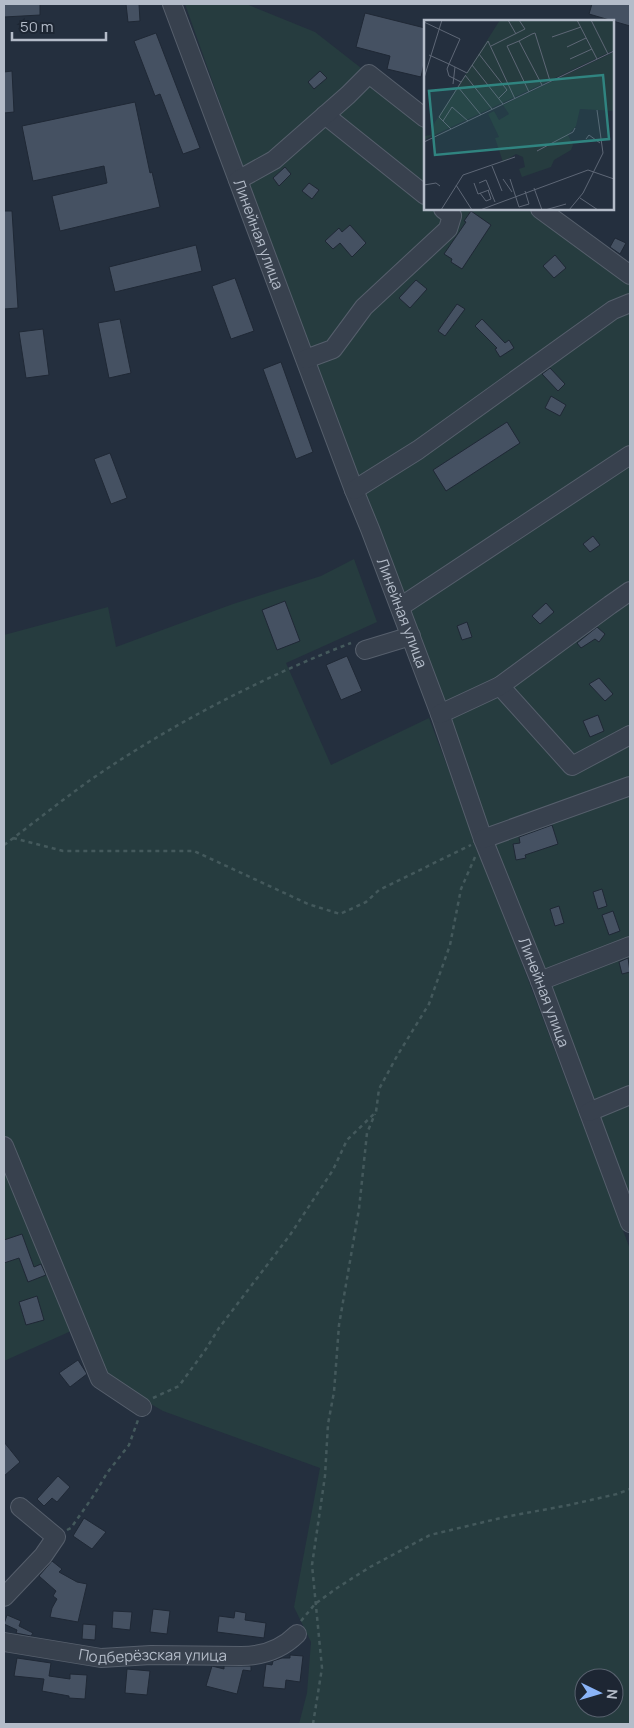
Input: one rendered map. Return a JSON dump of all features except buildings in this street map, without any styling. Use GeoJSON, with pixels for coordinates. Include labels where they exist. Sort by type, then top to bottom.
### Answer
{"type":"FeatureCollection","features":[{"type":"Feature","properties":{"kind":"street","name":"Линейная улица"},"geometry":{"type":"LineString","coordinates":[[172,4],[354,490],[411,636],[483,839],[589,1112],[626,1199],[630,1223]]}},
{"type":"Feature","properties":{"kind":"street"},"geometry":{"type":"LineString","coordinates":[[238,180],[274,160],[369,74],[424,117]]}},
{"type":"Feature","properties":{"kind":"street"},"geometry":{"type":"LineString","coordinates":[[325,115],[424,194]]}},
{"type":"Feature","properties":{"kind":"street"},"geometry":{"type":"LineString","coordinates":[[306,359],[334,350],[364,307],[448,229],[452,216],[444,210]]}},
{"type":"Feature","properties":{"kind":"street"},"geometry":{"type":"LineString","coordinates":[[541,210],[630,275]]}},
{"type":"Feature","properties":{"kind":"street"},"geometry":{"type":"LineString","coordinates":[[354,490],[418,450],[613,310],[630,303]]}},
{"type":"Feature","properties":{"kind":"street"},"geometry":{"type":"LineString","coordinates":[[400,607],[630,455]]}},
{"type":"Feature","properties":{"kind":"street"},"geometry":{"type":"LineString","coordinates":[[440,714],[500,686],[630,591]]}},
{"type":"Feature","properties":{"kind":"street"},"geometry":{"type":"LineString","coordinates":[[359,647],[411,636]]}},
{"type":"Feature","properties":{"kind":"street"},"geometry":{"type":"LineString","coordinates":[[500,686],[572,766],[630,735]]}},
{"type":"Feature","properties":{"kind":"street"},"geometry":{"type":"LineString","coordinates":[[483,839],[630,786]]}},
{"type":"Feature","properties":{"kind":"street"},"geometry":{"type":"LineString","coordinates":[[540,982],[630,946]]}},
{"type":"Feature","properties":{"kind":"street"},"geometry":{"type":"LineString","coordinates":[[589,1112],[630,1096]]}},
{"type":"Feature","properties":{"kind":"street"},"geometry":{"type":"LineString","coordinates":[[4,1146],[100,1379],[142,1407]]}},
{"type":"Feature","properties":{"kind":"street"},"geometry":{"type":"LineString","coordinates":[[4,1597],[42,1556],[56,1537],[20,1507]]}},
{"type":"Feature","properties":{"kind":"street","name":"Подберёзская улица"},"geometry":{"type":"LineString","coordinates":[[4,1642],[101,1658],[151,1655],[254,1656],[288,1643],[297,1634]]}},
{"type":"Feature","properties":{"kind":"path"},"geometry":{"type":"LineString","coordinates":[[4,845],[110,766],[179,725],[307,660],[359,647]]}},
{"type":"Feature","properties":{"kind":"path"},"geometry":{"type":"LineString","coordinates":[[13,838],[63,851],[194,851],[308,904],[340,914],[366,902],[379,890],[483,839]]}},
{"type":"Feature","properties":{"kind":"path"},"geometry":{"type":"LineString","coordinates":[[312,1724],[322,1668],[312,1565],[325,1476],[339,1324],[359,1209],[367,1133],[376,1112],[379,1089],[396,1056],[429,1004],[450,945],[461,889],[483,839]]}},
{"type":"Feature","properties":{"kind":"path"},"geometry":{"type":"LineString","coordinates":[[56,1537],[71,1528],[107,1473],[129,1445],[142,1407],[156,1396],[179,1386],[206,1350],[219,1328],[296,1227],[334,1170],[347,1140],[376,1112]]}},
{"type":"Feature","properties":{"kind":"path"},"geometry":{"type":"LineString","coordinates":[[297,1634],[298,1625],[316,1604],[370,1567],[430,1535],[505,1517],[617,1494],[630,1489]]}},
{"type":"Feature","properties":{"kind":"green space"},"geometry":{"type":"Polygon","coordinates":[[[185,4],[246,4],[315,32],[424,117],[424,210],[541,210],[630,279],[630,1210],[230,131],[185,4]]]}},
{"type":"Feature","properties":{"kind":"green space"},"geometry":{"type":"Polygon","coordinates":[[[354,559],[377,622],[286,663],[331,765],[429,718],[630,1249],[630,1724],[299,1724],[307,1693],[311,1642],[294,1607],[320,1468],[163,1411],[106,1378],[80,1327],[4,1361],[4,635],[108,607],[116,647],[233,604],[321,576],[354,559]]]}}]}
